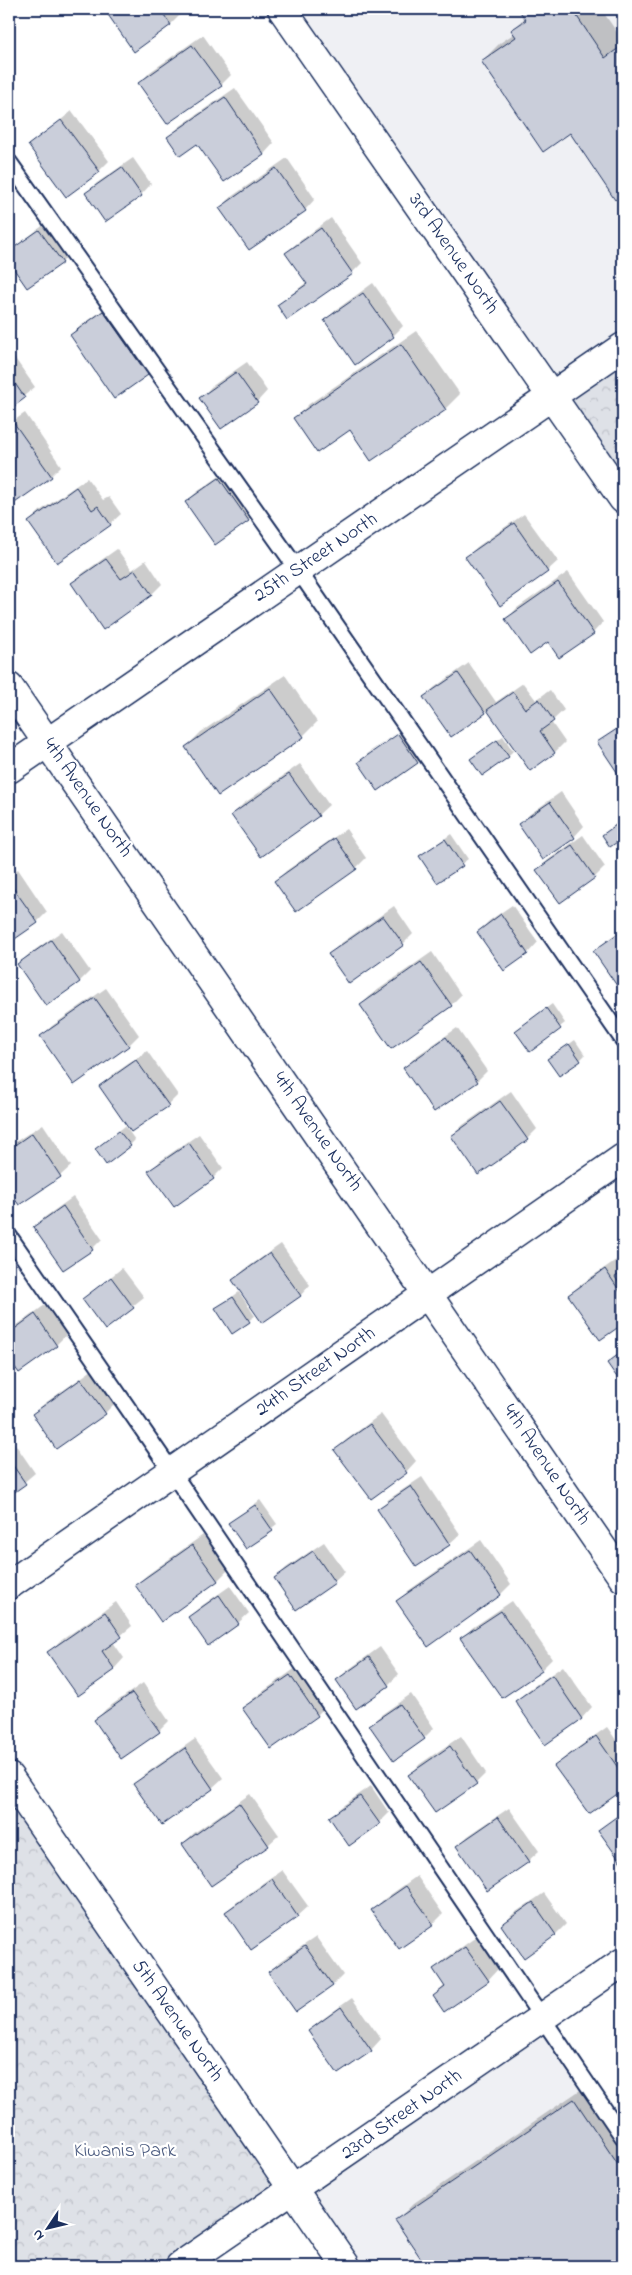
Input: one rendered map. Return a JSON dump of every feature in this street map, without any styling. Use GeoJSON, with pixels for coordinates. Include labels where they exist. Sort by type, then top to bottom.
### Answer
{"type":"FeatureCollection","features":[{"type":"Feature","properties":{"kind":"street","name":"3rd Avenue North"},"geometry":{"type":"LineString","coordinates":[[282,9],[623,499]]}},
{"type":"Feature","properties":{"kind":"street","name":"25th Street North"},"geometry":{"type":"LineString","coordinates":[[9,769],[623,347]]}},
{"type":"Feature","properties":{"kind":"street","name":"4th Avenue North"},"geometry":{"type":"LineString","coordinates":[[9,687],[623,1578]]}},
{"type":"Feature","properties":{"kind":"street","name":"24th Street North"},"geometry":{"type":"LineString","coordinates":[[9,1585],[623,1158]]}},
{"type":"Feature","properties":{"kind":"street","name":"5th Avenue North"},"geometry":{"type":"LineString","coordinates":[[9,1777],[346,2266]]}},
{"type":"Feature","properties":{"kind":"street","name":"23rd Street North"},"geometry":{"type":"LineString","coordinates":[[180,2266],[623,1962]]}},
{"type":"Feature","properties":{"kind":"lane"},"geometry":{"type":"LineString","coordinates":[[9,162],[298,570],[623,1040]]}},
{"type":"Feature","properties":{"kind":"lane"},"geometry":{"type":"LineString","coordinates":[[9,1236],[172,1472],[623,2137]]}},
{"type":"Feature","properties":{"kind":"shaded area"},"geometry":{"type":"Polygon","coordinates":[[[282,9],[623,9],[623,347],[551,396],[282,9]]]}},
{"type":"Feature","properties":{"kind":"shaded area"},"geometry":{"type":"Polygon","coordinates":[[[541,2019],[623,2137],[623,2266],[346,2266],[293,2190],[541,2019]]]}},
{"type":"Feature","properties":{"kind":"green space"},"geometry":{"type":"Polygon","coordinates":[[[623,347],[623,499],[551,396],[623,347]]]}},
{"type":"Feature","properties":{"kind":"green space","name":"Kiwanis Park"},"geometry":{"type":"Polygon","coordinates":[[[9,1779],[293,2190],[181,2266],[9,2266],[9,1779]]]}},
{"type":"Feature","properties":{"kind":"building"},"geometry":{"type":"Polygon","coordinates":[[[104,9],[160,9],[171,25],[134,52],[104,9]]]}},
{"type":"Feature","properties":{"kind":"building"},"geometry":{"type":"Polygon","coordinates":[[[518,9],[572,9],[605,58],[623,45],[623,194],[615,200],[570,133],[543,152],[481,61],[516,37],[511,30],[526,20],[518,9]]]}},
{"type":"Feature","properties":{"kind":"building"},"geometry":{"type":"Polygon","coordinates":[[[613,9],[623,9],[623,24],[613,9]]]}},
{"type":"Feature","properties":{"kind":"building"},"geometry":{"type":"Polygon","coordinates":[[[192,45],[222,86],[167,124],[138,83],[192,45]]]}},
{"type":"Feature","properties":{"kind":"building"},"geometry":{"type":"Polygon","coordinates":[[[225,97],[264,155],[224,182],[197,144],[180,156],[167,137],[225,97]]]}},
{"type":"Feature","properties":{"kind":"building"},"geometry":{"type":"Polygon","coordinates":[[[61,120],[100,172],[66,197],[28,145],[61,120]]]}},
{"type":"Feature","properties":{"kind":"building"},"geometry":{"type":"Polygon","coordinates":[[[122,167],[142,196],[105,222],[85,193],[122,167]]]}},
{"type":"Feature","properties":{"kind":"building"},"geometry":{"type":"Polygon","coordinates":[[[276,168],[306,211],[249,250],[219,208],[276,168]]]}},
{"type":"Feature","properties":{"kind":"building"},"geometry":{"type":"Polygon","coordinates":[[[321,228],[353,274],[287,320],[277,305],[307,284],[285,253],[321,228]]]}},
{"type":"Feature","properties":{"kind":"building"},"geometry":{"type":"Polygon","coordinates":[[[39,230],[63,263],[27,288],[9,262],[9,251],[39,230]]]}},
{"type":"Feature","properties":{"kind":"building"},"geometry":{"type":"Polygon","coordinates":[[[363,293],[394,337],[355,365],[324,320],[363,293]]]}},
{"type":"Feature","properties":{"kind":"building"},"geometry":{"type":"Polygon","coordinates":[[[103,311],[148,375],[114,399],[70,335],[103,311]]]}},
{"type":"Feature","properties":{"kind":"building"},"geometry":{"type":"Polygon","coordinates":[[[401,344],[446,410],[371,461],[350,430],[317,453],[293,418],[401,344]]]}},
{"type":"Feature","properties":{"kind":"building"},"geometry":{"type":"Polygon","coordinates":[[[236,372],[258,403],[221,429],[199,398],[236,372]]]}},
{"type":"Feature","properties":{"kind":"building"},"geometry":{"type":"Polygon","coordinates":[[[9,375],[25,398],[9,410],[9,375]]]}},
{"type":"Feature","properties":{"kind":"building"},"geometry":{"type":"Polygon","coordinates":[[[14,423],[52,477],[9,507],[9,426],[14,423]]]}},
{"type":"Feature","properties":{"kind":"building"},"geometry":{"type":"Polygon","coordinates":[[[219,478],[249,521],[215,545],[185,502],[219,478]]]}},
{"type":"Feature","properties":{"kind":"building"},"geometry":{"type":"Polygon","coordinates":[[[76,487],[92,510],[98,506],[111,525],[57,563],[28,522],[76,487]]]}},
{"type":"Feature","properties":{"kind":"building"},"geometry":{"type":"Polygon","coordinates":[[[514,523],[548,572],[500,606],[465,557],[514,523]]]}},
{"type":"Feature","properties":{"kind":"building"},"geometry":{"type":"Polygon","coordinates":[[[106,559],[121,579],[135,570],[152,595],[103,630],[71,583],[106,559]]]}},
{"type":"Feature","properties":{"kind":"building"},"geometry":{"type":"Polygon","coordinates":[[[558,582],[594,634],[559,658],[548,642],[530,655],[505,619],[558,582]]]}},
{"type":"Feature","properties":{"kind":"building"},"geometry":{"type":"Polygon","coordinates":[[[458,673],[486,713],[451,737],[423,697],[458,673]]]}},
{"type":"Feature","properties":{"kind":"building"},"geometry":{"type":"Polygon","coordinates":[[[270,688],[304,737],[218,796],[185,747],[270,688]]]}},
{"type":"Feature","properties":{"kind":"building"},"geometry":{"type":"Polygon","coordinates":[[[513,692],[525,709],[539,699],[554,721],[540,731],[555,753],[530,771],[487,710],[513,692]]]}},
{"type":"Feature","properties":{"kind":"building"},"geometry":{"type":"Polygon","coordinates":[[[623,725],[623,781],[597,742],[623,725]]]}},
{"type":"Feature","properties":{"kind":"building"},"geometry":{"type":"Polygon","coordinates":[[[398,734],[418,763],[378,791],[358,762],[398,734]]]}},
{"type":"Feature","properties":{"kind":"building"},"geometry":{"type":"Polygon","coordinates":[[[497,740],[509,757],[482,776],[470,759],[497,740]]]}},
{"type":"Feature","properties":{"kind":"building"},"geometry":{"type":"Polygon","coordinates":[[[289,774],[319,816],[261,857],[231,815],[289,774]]]}},
{"type":"Feature","properties":{"kind":"building"},"geometry":{"type":"Polygon","coordinates":[[[550,802],[575,838],[543,860],[518,824],[550,802]]]}},
{"type":"Feature","properties":{"kind":"building"},"geometry":{"type":"Polygon","coordinates":[[[623,820],[623,838],[610,847],[602,835],[623,820]]]}},
{"type":"Feature","properties":{"kind":"building"},"geometry":{"type":"Polygon","coordinates":[[[335,838],[357,869],[296,912],[274,881],[335,838]]]}},
{"type":"Feature","properties":{"kind":"building"},"geometry":{"type":"Polygon","coordinates":[[[445,839],[463,866],[437,883],[419,856],[445,839]]]}},
{"type":"Feature","properties":{"kind":"building"},"geometry":{"type":"Polygon","coordinates":[[[572,845],[595,878],[560,903],[536,870],[572,845]]]}},
{"type":"Feature","properties":{"kind":"building"},"geometry":{"type":"Polygon","coordinates":[[[9,882],[38,923],[9,943],[9,882]]]}},
{"type":"Feature","properties":{"kind":"building"},"geometry":{"type":"Polygon","coordinates":[[[501,914],[528,954],[504,971],[477,932],[501,914]]]}},
{"type":"Feature","properties":{"kind":"building"},"geometry":{"type":"Polygon","coordinates":[[[383,916],[404,945],[349,984],[328,954],[383,916]]]}},
{"type":"Feature","properties":{"kind":"building"},"geometry":{"type":"Polygon","coordinates":[[[623,930],[623,992],[622,993],[593,951],[623,930]]]}},
{"type":"Feature","properties":{"kind":"building"},"geometry":{"type":"Polygon","coordinates":[[[51,940],[80,982],[46,1006],[17,964],[51,940]]]}},
{"type":"Feature","properties":{"kind":"building"},"geometry":{"type":"Polygon","coordinates":[[[421,962],[452,1006],[391,1049],[360,1005],[421,962]]]}},
{"type":"Feature","properties":{"kind":"building"},"geometry":{"type":"Polygon","coordinates":[[[95,998],[129,1046],[74,1085],[40,1036],[95,998]]]}},
{"type":"Feature","properties":{"kind":"building"},"geometry":{"type":"Polygon","coordinates":[[[546,1008],[561,1029],[530,1052],[515,1031],[546,1008]]]}},
{"type":"Feature","properties":{"kind":"building"},"geometry":{"type":"Polygon","coordinates":[[[446,1037],[478,1082],[434,1112],[403,1068],[446,1037]]]}},
{"type":"Feature","properties":{"kind":"building"},"geometry":{"type":"Polygon","coordinates":[[[569,1044],[581,1061],[559,1076],[547,1059],[569,1044]]]}},
{"type":"Feature","properties":{"kind":"building"},"geometry":{"type":"Polygon","coordinates":[[[136,1060],[169,1106],[131,1132],[99,1086],[136,1060]]]}},
{"type":"Feature","properties":{"kind":"building"},"geometry":{"type":"Polygon","coordinates":[[[500,1101],[528,1140],[478,1175],[451,1136],[500,1101]]]}},
{"type":"Feature","properties":{"kind":"building"},"geometry":{"type":"Polygon","coordinates":[[[119,1131],[131,1146],[106,1165],[95,1149],[119,1131]]]}},
{"type":"Feature","properties":{"kind":"building"},"geometry":{"type":"Polygon","coordinates":[[[32,1133],[61,1177],[19,1205],[9,1191],[9,1149],[32,1133]]]}},
{"type":"Feature","properties":{"kind":"building"},"geometry":{"type":"Polygon","coordinates":[[[189,1143],[214,1179],[174,1207],[148,1171],[189,1143]]]}},
{"type":"Feature","properties":{"kind":"building"},"geometry":{"type":"Polygon","coordinates":[[[63,1206],[93,1250],[63,1270],[33,1227],[63,1206]]]}},
{"type":"Feature","properties":{"kind":"building"},"geometry":{"type":"Polygon","coordinates":[[[270,1253],[301,1296],[262,1323],[232,1280],[270,1253]]]}},
{"type":"Feature","properties":{"kind":"building"},"geometry":{"type":"Polygon","coordinates":[[[605,1269],[623,1296],[623,1324],[600,1340],[568,1295],[605,1269]]]}},
{"type":"Feature","properties":{"kind":"building"},"geometry":{"type":"Polygon","coordinates":[[[623,1272],[623,1289],[615,1277],[623,1272]]]}},
{"type":"Feature","properties":{"kind":"building"},"geometry":{"type":"Polygon","coordinates":[[[111,1277],[134,1308],[105,1330],[82,1299],[111,1277]]]}},
{"type":"Feature","properties":{"kind":"building"},"geometry":{"type":"Polygon","coordinates":[[[233,1297],[250,1322],[232,1334],[215,1308],[233,1297]]]}},
{"type":"Feature","properties":{"kind":"building"},"geometry":{"type":"Polygon","coordinates":[[[35,1314],[57,1346],[19,1373],[9,1359],[9,1333],[35,1314]]]}},
{"type":"Feature","properties":{"kind":"building"},"geometry":{"type":"Polygon","coordinates":[[[623,1351],[623,1386],[607,1363],[623,1351]]]}},
{"type":"Feature","properties":{"kind":"building"},"geometry":{"type":"Polygon","coordinates":[[[81,1379],[106,1414],[56,1449],[32,1414],[81,1379]]]}},
{"type":"Feature","properties":{"kind":"building"},"geometry":{"type":"Polygon","coordinates":[[[370,1424],[407,1473],[371,1499],[334,1450],[370,1424]]]}},
{"type":"Feature","properties":{"kind":"building"},"geometry":{"type":"Polygon","coordinates":[[[9,1460],[26,1484],[9,1496],[9,1460]]]}},
{"type":"Feature","properties":{"kind":"building"},"geometry":{"type":"Polygon","coordinates":[[[411,1486],[450,1545],[416,1567],[377,1509],[411,1486]]]}},
{"type":"Feature","properties":{"kind":"building"},"geometry":{"type":"Polygon","coordinates":[[[255,1505],[273,1531],[246,1549],[228,1523],[255,1505]]]}},
{"type":"Feature","properties":{"kind":"building"},"geometry":{"type":"Polygon","coordinates":[[[192,1545],[218,1581],[161,1622],[135,1585],[192,1545]]]}},
{"type":"Feature","properties":{"kind":"building"},"geometry":{"type":"Polygon","coordinates":[[[470,1550],[501,1595],[428,1647],[396,1601],[470,1550]]]}},
{"type":"Feature","properties":{"kind":"building"},"geometry":{"type":"Polygon","coordinates":[[[313,1551],[335,1583],[296,1610],[274,1578],[313,1551]]]}},
{"type":"Feature","properties":{"kind":"building"},"geometry":{"type":"Polygon","coordinates":[[[219,1595],[239,1624],[208,1646],[188,1617],[219,1595]]]}},
{"type":"Feature","properties":{"kind":"building"},"geometry":{"type":"Polygon","coordinates":[[[501,1611],[542,1671],[502,1698],[460,1638],[501,1611]]]}},
{"type":"Feature","properties":{"kind":"building"},"geometry":{"type":"Polygon","coordinates":[[[105,1612],[122,1637],[102,1651],[115,1670],[78,1696],[47,1652],[105,1612]]]}},
{"type":"Feature","properties":{"kind":"building"},"geometry":{"type":"Polygon","coordinates":[[[369,1657],[389,1686],[356,1709],[336,1680],[369,1657]]]}},
{"type":"Feature","properties":{"kind":"building"},"geometry":{"type":"Polygon","coordinates":[[[290,1675],[318,1716],[271,1749],[242,1708],[290,1675]]]}},
{"type":"Feature","properties":{"kind":"building"},"geometry":{"type":"Polygon","coordinates":[[[552,1675],[582,1719],[545,1745],[515,1701],[552,1675]]]}},
{"type":"Feature","properties":{"kind":"building"},"geometry":{"type":"Polygon","coordinates":[[[132,1693],[160,1732],[121,1759],[94,1720],[132,1693]]]}},
{"type":"Feature","properties":{"kind":"building"},"geometry":{"type":"Polygon","coordinates":[[[400,1704],[425,1739],[394,1761],[369,1725],[400,1704]]]}},
{"type":"Feature","properties":{"kind":"building"},"geometry":{"type":"Polygon","coordinates":[[[596,1736],[623,1775],[623,1790],[589,1814],[554,1766],[596,1736]]]}},
{"type":"Feature","properties":{"kind":"building"},"geometry":{"type":"Polygon","coordinates":[[[450,1746],[477,1784],[435,1813],[408,1775],[450,1746]]]}},
{"type":"Feature","properties":{"kind":"building"},"geometry":{"type":"Polygon","coordinates":[[[185,1748],[213,1789],[162,1825],[133,1784],[185,1748]]]}},
{"type":"Feature","properties":{"kind":"building"},"geometry":{"type":"Polygon","coordinates":[[[360,1796],[380,1824],[349,1846],[329,1817],[360,1796]]]}},
{"type":"Feature","properties":{"kind":"building"},"geometry":{"type":"Polygon","coordinates":[[[239,1803],[269,1846],[211,1886],[182,1844],[239,1803]]]}},
{"type":"Feature","properties":{"kind":"building"},"geometry":{"type":"Polygon","coordinates":[[[623,1812],[623,1865],[598,1830],[623,1812]]]}},
{"type":"Feature","properties":{"kind":"building"},"geometry":{"type":"Polygon","coordinates":[[[498,1817],[529,1862],[487,1891],[456,1846],[498,1817]]]}},
{"type":"Feature","properties":{"kind":"building"},"geometry":{"type":"Polygon","coordinates":[[[272,1879],[298,1917],[251,1950],[225,1912],[272,1879]]]}},
{"type":"Feature","properties":{"kind":"building"},"geometry":{"type":"Polygon","coordinates":[[[406,1886],[434,1925],[399,1949],[371,1910],[406,1886]]]}},
{"type":"Feature","properties":{"kind":"building"},"geometry":{"type":"Polygon","coordinates":[[[533,1902],[556,1935],[524,1958],[501,1925],[533,1902]]]}},
{"type":"Feature","properties":{"kind":"building"},"geometry":{"type":"Polygon","coordinates":[[[305,1946],[333,1986],[296,2012],[268,1972],[305,1946]]]}},
{"type":"Feature","properties":{"kind":"building"},"geometry":{"type":"Polygon","coordinates":[[[465,1947],[489,1981],[444,2012],[433,1996],[445,1987],[433,1969],[465,1947]]]}},
{"type":"Feature","properties":{"kind":"building"},"geometry":{"type":"Polygon","coordinates":[[[341,2007],[372,2051],[338,2074],[308,2031],[341,2007]]]}},
{"type":"Feature","properties":{"kind":"building"},"geometry":{"type":"Polygon","coordinates":[[[574,2099],[623,2172],[623,2266],[426,2266],[395,2220],[574,2099]]]}}]}
